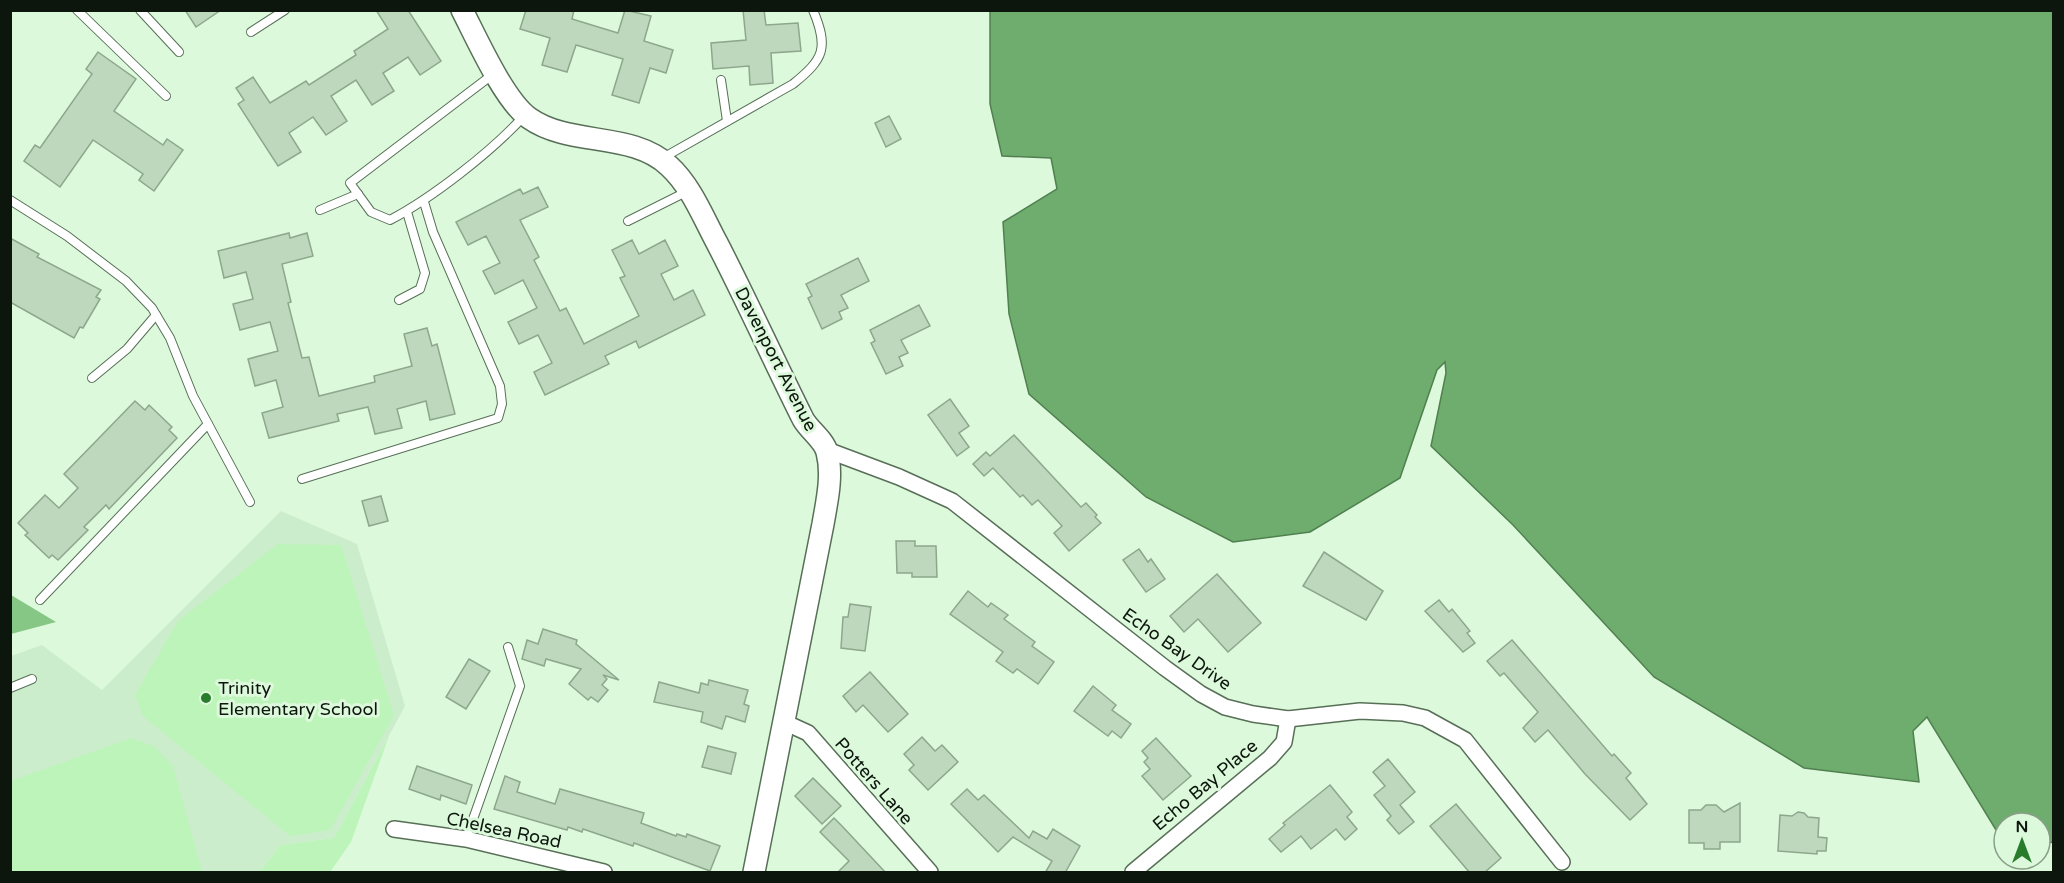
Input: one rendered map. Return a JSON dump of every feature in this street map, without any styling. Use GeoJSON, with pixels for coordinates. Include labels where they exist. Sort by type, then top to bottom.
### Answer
{"type":"FeatureCollection","features":[{"type":"Feature","properties":{"kind":"street","name":"Davenport Avenue"},"geometry":{"type":"LineString","coordinates":[[462,10],[514,103],[525,115],[545,127],[579,137],[650,152],[670,166],[689,191],[763,333],[805,422],[827,450],[829,491],[754,873]]}},
{"type":"Feature","properties":{"kind":"street","name":"Echo Bay Drive"},"geometry":{"type":"LineString","coordinates":[[827,450],[899,477],[952,501],[1068,594],[1201,694],[1226,707],[1288,719],[1360,711],[1403,713],[1425,718],[1465,740],[1562,862]]}},
{"type":"Feature","properties":{"kind":"street","name":"Echo Bay Place"},"geometry":{"type":"LineString","coordinates":[[1133,873],[1270,758],[1284,742],[1288,719]]}},
{"type":"Feature","properties":{"kind":"street","name":"Potters Lane"},"geometry":{"type":"LineString","coordinates":[[784,722],[808,733],[930,873]]}},
{"type":"Feature","properties":{"kind":"street","name":"Chelsea Road"},"geometry":{"type":"LineString","coordinates":[[394,829],[466,839],[604,873]]}},
{"type":"Feature","properties":{"kind":"lane"},"geometry":{"type":"LineString","coordinates":[[77,10],[166,96]]}},
{"type":"Feature","properties":{"kind":"lane"},"geometry":{"type":"LineString","coordinates":[[140,10],[179,52]]}},
{"type":"Feature","properties":{"kind":"lane"},"geometry":{"type":"LineString","coordinates":[[251,32],[285,10]]}},
{"type":"Feature","properties":{"kind":"lane"},"geometry":{"type":"LineString","coordinates":[[660,159],[793,84],[812,69],[822,50],[823,33],[813,10]]}},
{"type":"Feature","properties":{"kind":"lane"},"geometry":{"type":"LineString","coordinates":[[496,72],[350,183],[358,195],[371,212],[390,220],[407,212],[423,202],[509,132],[525,115]]}},
{"type":"Feature","properties":{"kind":"lane"},"geometry":{"type":"LineString","coordinates":[[721,80],[728,121]]}},
{"type":"Feature","properties":{"kind":"lane"},"geometry":{"type":"LineString","coordinates":[[628,221],[689,191]]}},
{"type":"Feature","properties":{"kind":"lane"},"geometry":{"type":"LineString","coordinates":[[320,210],[358,195]]}},
{"type":"Feature","properties":{"kind":"lane"},"geometry":{"type":"LineString","coordinates":[[10,200],[67,236],[126,281],[156,315],[170,338],[193,396],[250,502]]}},
{"type":"Feature","properties":{"kind":"lane"},"geometry":{"type":"LineString","coordinates":[[302,479],[498,418],[502,404],[500,386],[433,232],[423,202]]}},
{"type":"Feature","properties":{"kind":"lane"},"geometry":{"type":"LineString","coordinates":[[399,300],[420,289],[425,273],[407,212]]}},
{"type":"Feature","properties":{"kind":"lane"},"geometry":{"type":"LineString","coordinates":[[92,378],[127,349],[156,315]]}},
{"type":"Feature","properties":{"kind":"lane"},"geometry":{"type":"LineString","coordinates":[[40,600],[208,424]]}},
{"type":"Feature","properties":{"kind":"lane"},"geometry":{"type":"LineString","coordinates":[[466,839],[520,686],[508,647]]}},
{"type":"Feature","properties":{"kind":"lane"},"geometry":{"type":"LineString","coordinates":[[10,688],[32,679]]}},
{"type":"Feature","properties":{"kind":"shaded area"},"geometry":{"type":"Polygon","coordinates":[[[990,11],[2053,11],[2053,842],[2052,811],[1992,811],[1992,823],[1927,717],[1913,731],[1919,782],[1804,768],[1654,677],[1513,525],[1431,446],[1446,373],[1445,362],[1437,370],[1400,478],[1310,532],[1233,542],[1146,497],[1029,394],[1009,314],[1003,222],[1057,189],[1051,158],[1002,156],[990,104],[990,11]]]}},
{"type":"Feature","properties":{"kind":"shaded area","name":"Trinity Elementary School"},"geometry":{"type":"Polygon","coordinates":[[[281,511],[357,544],[405,706],[334,838],[281,845],[259,872],[11,872],[11,656],[42,645],[102,690],[281,511]]]}},
{"type":"Feature","properties":{"kind":"shaded area"},"geometry":{"type":"Polygon","coordinates":[[[278,544],[341,545],[394,715],[330,830],[290,836],[143,716],[135,695],[178,621],[278,544]]]}},
{"type":"Feature","properties":{"kind":"shaded area"},"geometry":{"type":"Polygon","coordinates":[[[11,595],[56,622],[11,634],[11,595]]]}},
{"type":"Feature","properties":{"kind":"shaded area"},"geometry":{"type":"Polygon","coordinates":[[[389,736],[351,842],[330,872],[259,872],[281,845],[334,838],[389,736]]]}},
{"type":"Feature","properties":{"kind":"shaded area"},"geometry":{"type":"Polygon","coordinates":[[[131,738],[155,747],[173,766],[202,872],[11,872],[11,781],[131,738]]]}},
{"type":"Feature","properties":{"kind":"building"},"geometry":{"type":"Polygon","coordinates":[[[185,10],[221,10],[196,27],[185,10]]]}},
{"type":"Feature","properties":{"kind":"building"},"geometry":{"type":"Polygon","coordinates":[[[376,10],[408,10],[441,61],[420,75],[408,57],[383,73],[394,91],[372,105],[356,80],[331,96],[347,121],[326,135],[313,117],[289,133],[301,152],[278,166],[238,104],[244,100],[236,88],[253,77],[270,103],[306,81],[309,85],[356,55],[354,51],[388,29],[376,10]]]}},
{"type":"Feature","properties":{"kind":"building"},"geometry":{"type":"Polygon","coordinates":[[[526,10],[574,10],[572,19],[618,33],[625,10],[651,16],[644,41],[673,50],[666,73],[650,68],[639,103],[612,95],[623,59],[576,45],[567,72],[542,65],[550,38],[520,29],[526,10]]]}},
{"type":"Feature","properties":{"kind":"building"},"geometry":{"type":"Polygon","coordinates":[[[743,10],[764,10],[766,25],[798,23],[801,51],[771,53],[773,83],[750,85],[749,66],[713,69],[711,43],[746,40],[743,10]]]}},
{"type":"Feature","properties":{"kind":"building"},"geometry":{"type":"Polygon","coordinates":[[[98,52],[136,79],[114,111],[163,145],[167,139],[183,150],[154,191],[139,180],[143,174],[93,140],[60,187],[24,161],[35,145],[40,148],[92,74],[86,69],[98,52]]]}},
{"type":"Feature","properties":{"kind":"building"},"geometry":{"type":"Polygon","coordinates":[[[889,116],[901,139],[886,147],[875,123],[889,116]]]}},
{"type":"Feature","properties":{"kind":"building"},"geometry":{"type":"Polygon","coordinates":[[[538,187],[548,207],[520,220],[539,257],[534,260],[560,311],[566,308],[584,344],[639,316],[620,278],[625,276],[612,250],[632,240],[639,254],[665,240],[678,266],[661,274],[674,300],[693,290],[705,315],[639,348],[636,341],[605,356],[609,364],[545,395],[534,372],[552,363],[538,335],[519,344],[508,322],[537,308],[523,280],[495,294],[483,271],[500,263],[486,236],[468,245],[456,222],[520,189],[523,194],[538,187]]]}},
{"type":"Feature","properties":{"kind":"building"},"geometry":{"type":"Polygon","coordinates":[[[289,233],[290,238],[307,233],[313,256],[282,264],[291,302],[288,303],[302,358],[309,357],[319,396],[375,382],[374,376],[412,366],[404,334],[427,328],[432,346],[437,344],[455,414],[430,420],[426,401],[397,409],[402,428],[375,434],[368,407],[337,414],[339,421],[269,438],[262,413],[283,407],[276,380],[255,386],[248,359],[278,351],[270,322],[240,330],[233,304],[253,299],[246,272],[224,278],[218,251],[289,233]]]}},
{"type":"Feature","properties":{"kind":"building"},"geometry":{"type":"Polygon","coordinates":[[[10,238],[39,254],[37,257],[101,290],[96,297],[100,299],[83,328],[80,327],[74,338],[10,302],[10,238]]]}},
{"type":"Feature","properties":{"kind":"building"},"geometry":{"type":"Polygon","coordinates":[[[858,258],[869,281],[841,295],[848,308],[839,312],[842,319],[822,329],[808,298],[812,296],[806,284],[858,258]]]}},
{"type":"Feature","properties":{"kind":"building"},"geometry":{"type":"Polygon","coordinates":[[[919,305],[930,326],[901,340],[908,353],[899,357],[903,366],[886,374],[871,343],[875,341],[870,330],[919,305]]]}},
{"type":"Feature","properties":{"kind":"building"},"geometry":{"type":"Polygon","coordinates":[[[950,399],[969,426],[959,433],[969,447],[957,456],[928,415],[950,399]]]}},
{"type":"Feature","properties":{"kind":"building"},"geometry":{"type":"Polygon","coordinates":[[[135,401],[145,410],[149,405],[172,427],[169,430],[177,438],[109,509],[106,505],[84,527],[88,530],[58,560],[52,555],[49,558],[25,535],[28,533],[18,523],[45,495],[59,508],[78,488],[64,474],[135,401]]]}},
{"type":"Feature","properties":{"kind":"building"},"geometry":{"type":"Polygon","coordinates":[[[1014,435],[1081,507],[1086,503],[1101,523],[1069,551],[1054,533],[1062,526],[1038,500],[1032,505],[1023,495],[1020,497],[993,468],[984,476],[973,464],[986,452],[990,456],[1014,435]]]}},
{"type":"Feature","properties":{"kind":"building"},"geometry":{"type":"Polygon","coordinates":[[[381,496],[388,521],[369,526],[362,501],[381,496]]]}},
{"type":"Feature","properties":{"kind":"building"},"geometry":{"type":"Polygon","coordinates":[[[896,541],[915,541],[915,546],[936,546],[937,577],[912,577],[912,573],[897,573],[896,541]]]}},
{"type":"Feature","properties":{"kind":"building"},"geometry":{"type":"Polygon","coordinates":[[[1139,549],[1148,562],[1151,559],[1165,579],[1146,592],[1123,560],[1139,549]]]}},
{"type":"Feature","properties":{"kind":"building"},"geometry":{"type":"Polygon","coordinates":[[[1324,552],[1383,591],[1366,620],[1303,586],[1324,552]]]}},
{"type":"Feature","properties":{"kind":"building"},"geometry":{"type":"Polygon","coordinates":[[[1217,574],[1261,623],[1228,652],[1198,619],[1184,632],[1170,616],[1217,574]]]}},
{"type":"Feature","properties":{"kind":"building"},"geometry":{"type":"Polygon","coordinates":[[[968,591],[988,607],[991,603],[1008,615],[1004,619],[1035,642],[1032,646],[1054,662],[1038,684],[1017,669],[1013,673],[996,661],[1003,652],[950,614],[968,591]]]}},
{"type":"Feature","properties":{"kind":"building"},"geometry":{"type":"Polygon","coordinates":[[[1439,600],[1449,612],[1452,609],[1470,631],[1467,633],[1475,643],[1463,652],[1425,611],[1439,600]]]}},
{"type":"Feature","properties":{"kind":"building"},"geometry":{"type":"Polygon","coordinates":[[[850,604],[871,607],[865,651],[841,648],[843,617],[848,617],[850,604]]]}},
{"type":"Feature","properties":{"kind":"building"},"geometry":{"type":"Polygon","coordinates":[[[543,629],[577,640],[576,644],[619,680],[603,675],[607,679],[602,685],[608,690],[598,702],[591,697],[588,700],[569,684],[581,669],[546,659],[544,666],[522,659],[527,640],[538,644],[543,629]]]}},
{"type":"Feature","properties":{"kind":"building"},"geometry":{"type":"Polygon","coordinates":[[[1512,640],[1612,756],[1614,754],[1631,773],[1626,778],[1647,804],[1630,820],[1585,774],[1548,730],[1535,742],[1523,728],[1538,712],[1504,673],[1500,676],[1487,661],[1512,640]]]}},
{"type":"Feature","properties":{"kind":"building"},"geometry":{"type":"Polygon","coordinates":[[[469,659],[490,671],[466,709],[446,697],[469,659]]]}},
{"type":"Feature","properties":{"kind":"building"},"geometry":{"type":"Polygon","coordinates":[[[870,672],[908,714],[888,732],[863,705],[856,712],[843,696],[870,672]]]}},
{"type":"Feature","properties":{"kind":"building"},"geometry":{"type":"Polygon","coordinates":[[[709,680],[748,690],[744,704],[749,706],[745,722],[726,716],[722,729],[701,722],[703,712],[654,702],[659,682],[699,693],[701,683],[708,685],[709,680]]]}},
{"type":"Feature","properties":{"kind":"building"},"geometry":{"type":"Polygon","coordinates":[[[1093,686],[1116,705],[1112,710],[1131,724],[1121,738],[1112,731],[1108,736],[1074,711],[1093,686]]]}},
{"type":"Feature","properties":{"kind":"building"},"geometry":{"type":"Polygon","coordinates":[[[922,737],[935,751],[942,745],[958,762],[928,790],[909,770],[914,765],[904,754],[922,737]]]}},
{"type":"Feature","properties":{"kind":"building"},"geometry":{"type":"Polygon","coordinates":[[[1156,738],[1191,776],[1163,800],[1142,776],[1150,769],[1144,762],[1148,758],[1142,751],[1156,738]]]}},
{"type":"Feature","properties":{"kind":"building"},"geometry":{"type":"Polygon","coordinates":[[[708,746],[736,753],[731,774],[702,767],[708,746]]]}},
{"type":"Feature","properties":{"kind":"building"},"geometry":{"type":"Polygon","coordinates":[[[1388,759],[1415,792],[1400,805],[1414,822],[1399,834],[1387,820],[1391,816],[1374,795],[1385,786],[1373,772],[1388,759]]]}},
{"type":"Feature","properties":{"kind":"building"},"geometry":{"type":"Polygon","coordinates":[[[417,766],[472,785],[466,804],[441,795],[440,800],[409,789],[417,766]]]}},
{"type":"Feature","properties":{"kind":"building"},"geometry":{"type":"Polygon","coordinates":[[[505,776],[520,782],[517,792],[555,804],[560,789],[644,813],[641,823],[676,836],[677,834],[686,837],[687,834],[720,846],[710,871],[634,843],[633,846],[583,829],[582,832],[568,827],[567,830],[494,809],[505,776]]]}},
{"type":"Feature","properties":{"kind":"building"},"geometry":{"type":"Polygon","coordinates":[[[813,778],[841,806],[822,824],[795,796],[813,778]]]}},
{"type":"Feature","properties":{"kind":"building"},"geometry":{"type":"Polygon","coordinates":[[[1330,785],[1352,812],[1347,817],[1357,829],[1345,840],[1336,829],[1311,849],[1301,836],[1281,852],[1269,839],[1285,825],[1283,823],[1330,785]]]}},
{"type":"Feature","properties":{"kind":"building"},"geometry":{"type":"Polygon","coordinates":[[[967,789],[978,800],[984,795],[1029,838],[1033,831],[1047,839],[1053,829],[1080,846],[1065,873],[1045,873],[1052,861],[1013,837],[998,852],[951,804],[967,789]]]}},
{"type":"Feature","properties":{"kind":"building"},"geometry":{"type":"Polygon","coordinates":[[[1740,803],[1740,842],[1720,842],[1720,849],[1704,849],[1704,843],[1689,843],[1689,810],[1701,810],[1706,805],[1716,805],[1724,812],[1740,803]]]}},
{"type":"Feature","properties":{"kind":"building"},"geometry":{"type":"Polygon","coordinates":[[[1456,804],[1501,858],[1484,873],[1470,873],[1430,826],[1456,804]]]}},
{"type":"Feature","properties":{"kind":"building"},"geometry":{"type":"Polygon","coordinates":[[[1798,812],[1808,817],[1819,818],[1818,837],[1827,838],[1826,851],[1817,851],[1817,854],[1778,851],[1780,815],[1792,816],[1798,812]]]}},
{"type":"Feature","properties":{"kind":"building"},"geometry":{"type":"Polygon","coordinates":[[[834,818],[886,873],[837,873],[849,861],[820,832],[834,818]]]}},
{"type":"Feature","properties":{"kind":"place","name":"Trinity Elementary School"},"geometry":{"type":"Point","coordinates":[206,698]}}]}
